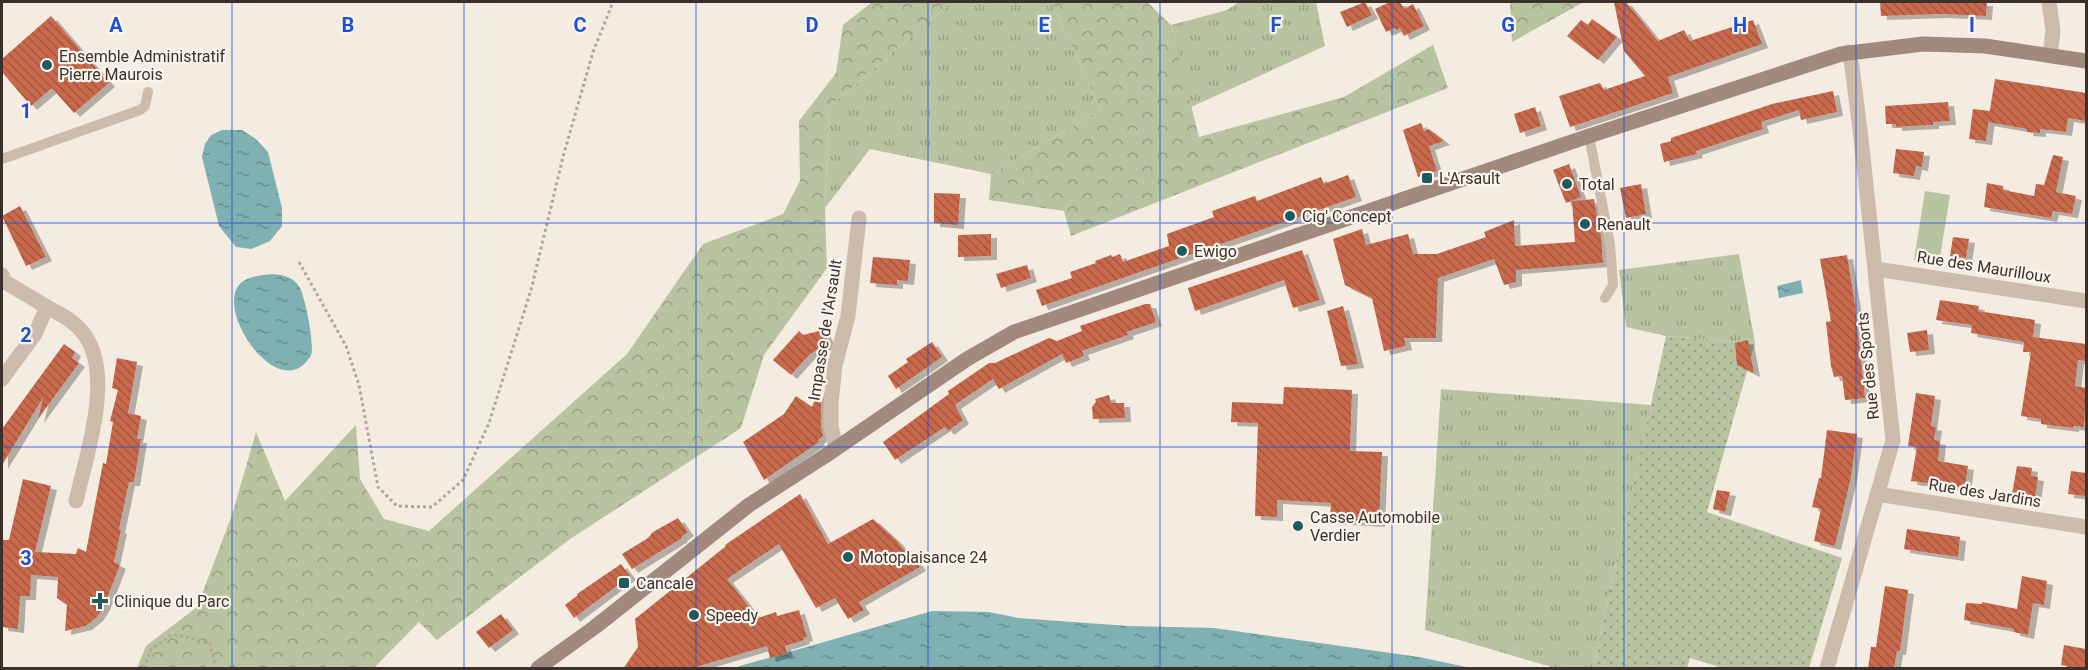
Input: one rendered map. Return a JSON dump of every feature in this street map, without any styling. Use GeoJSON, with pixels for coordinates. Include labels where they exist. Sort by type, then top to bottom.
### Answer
{"type":"FeatureCollection","features":[{"type":"Feature","properties":{"kind":"main road"},"geometry":{"type":"LineString","coordinates":[[538,669],[595,627],[749,505],[967,359],[1014,332],[1589,136],[1848,52],[1923,44],[1985,46],[2086,61]]}},
{"type":"Feature","properties":{"kind":"street"},"geometry":{"type":"LineString","coordinates":[[2049,2],[2053,31],[2050,55]]}},
{"type":"Feature","properties":{"kind":"street","name":"Rue des Sports"},"geometry":{"type":"LineString","coordinates":[[1827,669],[1893,440],[1876,269],[1852,66],[1848,52]]}},
{"type":"Feature","properties":{"kind":"street","name":"Impasse de l'Arsault"},"geometry":{"type":"LineString","coordinates":[[836,448],[831,426],[831,403],[835,365],[848,316],[859,218]]}},
{"type":"Feature","properties":{"kind":"street","name":"Rue des Maurilloux"},"geometry":{"type":"LineString","coordinates":[[1876,269],[2086,301]]}},
{"type":"Feature","properties":{"kind":"street"},"geometry":{"type":"LineString","coordinates":[[2,275],[5,282],[68,318],[89,342],[95,358],[97,378],[95,412],[76,501]]}},
{"type":"Feature","properties":{"kind":"street"},"geometry":{"type":"LineString","coordinates":[[2,379],[35,334],[47,307]]}},
{"type":"Feature","properties":{"kind":"street","name":"Rue des Jardins"},"geometry":{"type":"LineString","coordinates":[[1877,494],[2086,526]]}},
{"type":"Feature","properties":{"kind":"lane"},"geometry":{"type":"LineString","coordinates":[[2,159],[140,110],[145,106],[148,92]]}},
{"type":"Feature","properties":{"kind":"lane"},"geometry":{"type":"LineString","coordinates":[[1589,136],[1610,244],[1612,285],[1605,298]]}},
{"type":"Feature","properties":{"kind":"path"},"geometry":{"type":"LineString","coordinates":[[299,262],[346,346],[359,385],[378,487],[397,506],[432,507],[463,480],[489,423],[531,290],[563,157],[593,52],[613,2]]}},
{"type":"Feature","properties":{"kind":"path"},"geometry":{"type":"LineString","coordinates":[[144,669],[151,649],[173,634],[210,644],[216,669]]}},
{"type":"Feature","properties":{"kind":"green space"},"geometry":{"type":"Polygon","coordinates":[[[872,2],[952,2],[829,107],[825,208],[827,268],[764,355],[741,428],[570,539],[437,640],[419,622],[374,668],[137,668],[146,646],[197,607],[232,515],[256,432],[285,501],[356,425],[360,479],[384,519],[429,531],[627,354],[703,244],[783,214],[800,181],[799,121],[836,73],[843,25],[872,2]]]}},
{"type":"Feature","properties":{"kind":"green space"},"geometry":{"type":"Polygon","coordinates":[[[952,2],[1051,2],[1101,110],[991,174],[870,149],[825,208],[829,107],[952,2]]]}},
{"type":"Feature","properties":{"kind":"green space"},"geometry":{"type":"Polygon","coordinates":[[[1051,2],[1147,2],[1171,25],[1199,137],[1344,97],[1433,45],[1448,88],[1071,236],[1064,211],[989,200],[991,174],[1101,110],[1051,2]]]}},
{"type":"Feature","properties":{"kind":"green space"},"geometry":{"type":"Polygon","coordinates":[[[1239,2],[1316,2],[1325,46],[1191,107],[1171,25],[1227,10],[1239,2]]]}},
{"type":"Feature","properties":{"kind":"green space"},"geometry":{"type":"Polygon","coordinates":[[[1510,2],[1584,2],[1512,42],[1510,2]]]}},
{"type":"Feature","properties":{"kind":"green space"},"geometry":{"type":"Polygon","coordinates":[[[1925,191],[1950,195],[1939,264],[1914,260],[1925,191]]]}},
{"type":"Feature","properties":{"kind":"green space"},"geometry":{"type":"Polygon","coordinates":[[[1739,254],[1755,343],[1666,336],[1626,327],[1619,270],[1739,254]]]}},
{"type":"Feature","properties":{"kind":"green space"},"geometry":{"type":"Polygon","coordinates":[[[1666,336],[1755,343],[1707,512],[1842,558],[1809,668],[1723,668],[1690,658],[1687,668],[1593,668],[1666,336]]]}},
{"type":"Feature","properties":{"kind":"green space"},"geometry":{"type":"Polygon","coordinates":[[[1441,389],[1651,405],[1593,668],[1555,668],[1425,630],[1441,389]]]}},
{"type":"Feature","properties":{"kind":"water"},"geometry":{"type":"Polygon","coordinates":[[[222,130],[242,130],[256,139],[268,152],[282,208],[282,226],[270,241],[251,249],[236,247],[219,226],[202,157],[205,144],[211,135],[222,130]]]}},
{"type":"Feature","properties":{"kind":"water"},"geometry":{"type":"Polygon","coordinates":[[[273,274],[288,277],[298,284],[307,311],[312,342],[311,355],[306,362],[293,370],[278,368],[264,359],[251,345],[241,328],[235,310],[235,294],[242,282],[253,277],[273,274]]]}},
{"type":"Feature","properties":{"kind":"water"},"geometry":{"type":"Polygon","coordinates":[[[1801,280],[1803,293],[1779,298],[1777,286],[1801,280]]]}},
{"type":"Feature","properties":{"kind":"water"},"geometry":{"type":"Polygon","coordinates":[[[932,611],[989,612],[1018,618],[1128,626],[1214,628],[1419,657],[1471,668],[733,668],[932,611]]]}},
{"type":"Feature","properties":{"kind":"building"},"geometry":{"type":"Polygon","coordinates":[[[1365,2],[1372,15],[1347,27],[1340,12],[1365,2]]]}},
{"type":"Feature","properties":{"kind":"building"},"geometry":{"type":"Polygon","coordinates":[[[1390,2],[1400,2],[1404,9],[1413,4],[1424,26],[1404,36],[1400,28],[1386,32],[1375,9],[1390,2]]]}},
{"type":"Feature","properties":{"kind":"building"},"geometry":{"type":"Polygon","coordinates":[[[1614,2],[1626,2],[1658,41],[1684,30],[1690,41],[1753,20],[1762,44],[1668,77],[1673,93],[1570,127],[1559,96],[1600,83],[1604,90],[1645,76],[1624,51],[1614,2]]]}},
{"type":"Feature","properties":{"kind":"building"},"geometry":{"type":"Polygon","coordinates":[[[1880,2],[1987,2],[1986,16],[1941,14],[1881,16],[1880,2]]]}},
{"type":"Feature","properties":{"kind":"building","name":"Ensemble Administratif Pierre Maurois"},"geometry":{"type":"Polygon","coordinates":[[[51,16],[109,83],[74,113],[52,88],[31,106],[2,72],[2,59],[51,16]]]}},
{"type":"Feature","properties":{"kind":"building"},"geometry":{"type":"Polygon","coordinates":[[[1592,19],[1617,37],[1598,60],[1567,36],[1581,20],[1588,25],[1592,19]]]}},
{"type":"Feature","properties":{"kind":"building"},"geometry":{"type":"Polygon","coordinates":[[[1995,79],[2086,93],[2086,121],[2068,118],[2066,132],[2040,129],[2040,133],[1988,122],[1995,79]]]}},
{"type":"Feature","properties":{"kind":"building"},"geometry":{"type":"Polygon","coordinates":[[[1833,91],[1837,112],[1801,120],[1799,110],[1761,122],[1763,129],[1696,151],[1697,154],[1664,162],[1660,144],[1671,141],[1671,138],[1772,104],[1833,91]]]}},
{"type":"Feature","properties":{"kind":"building"},"geometry":{"type":"Polygon","coordinates":[[[1948,102],[1950,121],[1933,122],[1933,125],[1896,127],[1896,124],[1886,124],[1885,106],[1948,102]]]}},
{"type":"Feature","properties":{"kind":"building"},"geometry":{"type":"Polygon","coordinates":[[[1535,107],[1541,126],[1520,133],[1514,114],[1535,107]]]}},
{"type":"Feature","properties":{"kind":"building"},"geometry":{"type":"Polygon","coordinates":[[[1973,109],[1990,111],[1986,141],[1969,139],[1973,109]]]}},
{"type":"Feature","properties":{"kind":"building"},"geometry":{"type":"Polygon","coordinates":[[[1421,123],[1424,131],[1429,129],[1444,141],[1429,146],[1437,171],[1418,177],[1403,130],[1421,123]]]}},
{"type":"Feature","properties":{"kind":"building"},"geometry":{"type":"Polygon","coordinates":[[[1896,149],[1924,152],[1922,167],[1916,166],[1914,176],[1893,173],[1896,149]]]}},
{"type":"Feature","properties":{"kind":"building"},"geometry":{"type":"Polygon","coordinates":[[[2053,155],[2063,157],[2056,192],[2076,196],[2072,214],[2053,211],[2051,218],[1984,207],[1987,183],[2003,186],[2003,190],[2034,196],[2036,184],[2044,185],[2053,155]]]}},
{"type":"Feature","properties":{"kind":"building","name":"Total"},"geometry":{"type":"Polygon","coordinates":[[[1569,164],[1581,197],[1566,203],[1553,170],[1569,164]]]}},
{"type":"Feature","properties":{"kind":"building"},"geometry":{"type":"Polygon","coordinates":[[[1348,175],[1356,197],[1042,306],[1036,290],[1072,278],[1070,272],[1096,263],[1095,261],[1120,254],[1123,262],[1169,246],[1167,234],[1214,217],[1212,211],[1255,196],[1257,201],[1321,177],[1324,184],[1348,175]]]}},
{"type":"Feature","properties":{"kind":"building"},"geometry":{"type":"Polygon","coordinates":[[[1641,184],[1646,214],[1626,218],[1620,188],[1641,184]]]}},
{"type":"Feature","properties":{"kind":"building"},"geometry":{"type":"Polygon","coordinates":[[[934,193],[960,194],[958,225],[934,223],[934,193]]]}},
{"type":"Feature","properties":{"kind":"building"},"geometry":{"type":"Polygon","coordinates":[[[1594,199],[1603,263],[1516,270],[1516,282],[1504,285],[1494,259],[1438,278],[1436,338],[1404,338],[1406,346],[1384,351],[1372,298],[1345,285],[1333,239],[1362,229],[1366,245],[1408,234],[1413,254],[1437,254],[1486,237],[1484,232],[1514,220],[1515,246],[1575,242],[1572,201],[1594,199]]]}},
{"type":"Feature","properties":{"kind":"building"},"geometry":{"type":"Polygon","coordinates":[[[20,206],[46,257],[26,266],[2,216],[20,206]]]}},
{"type":"Feature","properties":{"kind":"building"},"geometry":{"type":"Polygon","coordinates":[[[991,234],[991,256],[958,257],[958,235],[991,234]]]}},
{"type":"Feature","properties":{"kind":"building"},"geometry":{"type":"Polygon","coordinates":[[[1953,237],[1969,239],[1966,258],[1950,256],[1953,237]]]}},
{"type":"Feature","properties":{"kind":"building"},"geometry":{"type":"Polygon","coordinates":[[[1302,250],[1320,300],[1293,308],[1284,280],[1195,311],[1188,288],[1302,250]]]}},
{"type":"Feature","properties":{"kind":"building"},"geometry":{"type":"Polygon","coordinates":[[[1847,255],[1865,398],[1845,400],[1842,376],[1834,377],[1831,366],[1826,322],[1831,321],[1820,259],[1847,255]]]}},
{"type":"Feature","properties":{"kind":"building"},"geometry":{"type":"Polygon","coordinates":[[[873,257],[910,260],[908,281],[897,280],[897,285],[870,283],[873,257]]]}},
{"type":"Feature","properties":{"kind":"building"},"geometry":{"type":"Polygon","coordinates":[[[1027,265],[1031,278],[1001,288],[996,274],[1027,265]]]}},
{"type":"Feature","properties":{"kind":"building"},"geometry":{"type":"Polygon","coordinates":[[[1940,300],[1979,306],[1978,311],[2035,320],[2033,337],[2086,344],[2086,361],[2078,360],[2075,386],[2086,388],[2084,427],[2041,424],[2041,419],[2021,416],[2031,352],[2023,352],[2024,342],[1971,333],[1972,325],[1936,320],[1940,300]]]}},
{"type":"Feature","properties":{"kind":"building"},"geometry":{"type":"Polygon","coordinates":[[[1150,304],[1156,322],[1127,332],[1128,335],[1082,351],[1084,356],[1066,363],[1062,354],[999,389],[993,379],[955,405],[963,420],[948,431],[945,427],[895,460],[883,442],[949,394],[948,391],[989,363],[995,363],[1049,338],[1057,341],[1082,331],[1080,326],[1150,304]]]}},
{"type":"Feature","properties":{"kind":"building"},"geometry":{"type":"Polygon","coordinates":[[[1343,306],[1358,364],[1341,366],[1327,311],[1343,306]]]}},
{"type":"Feature","properties":{"kind":"building"},"geometry":{"type":"Polygon","coordinates":[[[823,330],[830,343],[810,354],[791,375],[773,360],[799,331],[803,335],[823,330]]]}},
{"type":"Feature","properties":{"kind":"building"},"geometry":{"type":"Polygon","coordinates":[[[1927,330],[1929,350],[1910,352],[1907,333],[1927,330]]]}},
{"type":"Feature","properties":{"kind":"building"},"geometry":{"type":"Polygon","coordinates":[[[1748,340],[1754,373],[1737,365],[1735,343],[1748,340]]]}},
{"type":"Feature","properties":{"kind":"building"},"geometry":{"type":"Polygon","coordinates":[[[932,342],[942,357],[896,389],[888,376],[908,362],[906,359],[932,342]]]}},
{"type":"Feature","properties":{"kind":"building"},"geometry":{"type":"Polygon","coordinates":[[[64,344],[75,352],[72,358],[79,363],[38,419],[43,398],[2,465],[2,429],[64,344]]]}},
{"type":"Feature","properties":{"kind":"building"},"geometry":{"type":"Polygon","coordinates":[[[117,358],[137,362],[128,413],[141,416],[137,439],[141,439],[134,482],[129,482],[119,529],[121,530],[114,562],[120,565],[104,606],[97,617],[86,626],[65,631],[67,605],[57,598],[58,577],[31,575],[30,596],[20,596],[18,629],[2,627],[2,540],[9,540],[23,479],[51,486],[35,552],[76,554],[78,548],[86,552],[113,422],[110,421],[118,390],[112,388],[117,358]]]}},
{"type":"Feature","properties":{"kind":"building"},"geometry":{"type":"Polygon","coordinates":[[[821,383],[823,436],[818,440],[819,442],[764,480],[743,442],[784,414],[796,396],[812,407],[821,383]]]}},
{"type":"Feature","properties":{"kind":"building"},"geometry":{"type":"Polygon","coordinates":[[[1284,387],[1352,390],[1350,451],[1382,452],[1379,523],[1330,520],[1331,503],[1277,500],[1277,517],[1255,516],[1258,423],[1231,422],[1232,402],[1283,404],[1284,387]]]}},
{"type":"Feature","properties":{"kind":"building"},"geometry":{"type":"Polygon","coordinates":[[[1916,393],[1935,396],[1931,426],[1936,427],[1934,440],[1940,441],[1938,461],[1968,466],[1965,488],[1911,481],[1917,447],[1908,446],[1916,393]]]}},
{"type":"Feature","properties":{"kind":"building"},"geometry":{"type":"Polygon","coordinates":[[[1109,395],[1111,403],[1124,403],[1125,418],[1093,419],[1092,407],[1096,402],[1095,399],[1109,395]]]}},
{"type":"Feature","properties":{"kind":"building"},"geometry":{"type":"Polygon","coordinates":[[[1827,430],[1857,434],[1851,477],[1835,546],[1814,541],[1821,509],[1812,507],[1819,478],[1821,478],[1827,430]]]}},
{"type":"Feature","properties":{"kind":"building"},"geometry":{"type":"Polygon","coordinates":[[[2017,466],[2032,468],[2031,476],[2038,477],[2035,497],[2012,494],[2017,466]]]}},
{"type":"Feature","properties":{"kind":"building"},"geometry":{"type":"Polygon","coordinates":[[[2071,471],[2086,473],[2086,496],[2068,494],[2071,471]]]}},
{"type":"Feature","properties":{"kind":"building"},"geometry":{"type":"Polygon","coordinates":[[[1717,490],[1730,492],[1725,512],[1713,509],[1717,490]]]}},
{"type":"Feature","properties":{"kind":"building"},"geometry":{"type":"Polygon","coordinates":[[[800,494],[828,544],[873,519],[896,540],[910,557],[913,556],[920,567],[859,602],[864,610],[848,619],[835,598],[816,608],[779,544],[727,579],[758,618],[776,612],[777,616],[799,610],[807,637],[803,638],[804,640],[785,646],[787,653],[770,658],[767,646],[689,669],[623,669],[638,647],[635,619],[725,545],[800,494]]]}},
{"type":"Feature","properties":{"kind":"building"},"geometry":{"type":"Polygon","coordinates":[[[678,518],[688,532],[632,569],[622,554],[678,518]]]}},
{"type":"Feature","properties":{"kind":"building"},"geometry":{"type":"Polygon","coordinates":[[[1907,529],[1960,537],[1958,557],[1904,549],[1907,529]]]}},
{"type":"Feature","properties":{"kind":"building"},"geometry":{"type":"Polygon","coordinates":[[[621,564],[630,576],[574,618],[565,605],[621,564]]]}},
{"type":"Feature","properties":{"kind":"building"},"geometry":{"type":"Polygon","coordinates":[[[2022,576],[2047,581],[2044,605],[2033,603],[2028,635],[2014,632],[2014,629],[1964,620],[1966,603],[1982,604],[1982,602],[2017,609],[2022,576]]]}},
{"type":"Feature","properties":{"kind":"building"},"geometry":{"type":"Polygon","coordinates":[[[1885,586],[1908,590],[1900,651],[1897,651],[1894,669],[1868,669],[1871,647],[1876,647],[1885,586]]]}},
{"type":"Feature","properties":{"kind":"building"},"geometry":{"type":"Polygon","coordinates":[[[501,614],[513,630],[489,648],[476,632],[501,614]]]}},
{"type":"Feature","properties":{"kind":"building"},"geometry":{"type":"Polygon","coordinates":[[[2064,645],[2086,649],[2086,669],[2066,669],[2067,666],[2061,665],[2064,645]]]}},
{"type":"Feature","properties":{"kind":"place","name":"Ensemble Administratif Pierre Maurois"},"geometry":{"type":"Point","coordinates":[47,65]}},
{"type":"Feature","properties":{"kind":"place","name":"L'Arsault"},"geometry":{"type":"Point","coordinates":[1427,178]}},
{"type":"Feature","properties":{"kind":"place","name":"Total"},"geometry":{"type":"Point","coordinates":[1567,184]}},
{"type":"Feature","properties":{"kind":"place","name":"Cig' Concept"},"geometry":{"type":"Point","coordinates":[1290,216]}},
{"type":"Feature","properties":{"kind":"place","name":"Renault"},"geometry":{"type":"Point","coordinates":[1585,224]}},
{"type":"Feature","properties":{"kind":"place","name":"Ewigo"},"geometry":{"type":"Point","coordinates":[1182,251]}},
{"type":"Feature","properties":{"kind":"place","name":"Casse Automobile Verdier"},"geometry":{"type":"Point","coordinates":[1298,526]}},
{"type":"Feature","properties":{"kind":"place","name":"Motoplaisance 24"},"geometry":{"type":"Point","coordinates":[848,557]}},
{"type":"Feature","properties":{"kind":"place","name":"Cancale"},"geometry":{"type":"Point","coordinates":[624,583]}},
{"type":"Feature","properties":{"kind":"place","name":"Clinique du Parc"},"geometry":{"type":"Point","coordinates":[100,601]}},
{"type":"Feature","properties":{"kind":"place","name":"Speedy"},"geometry":{"type":"Point","coordinates":[694,615]}}]}
